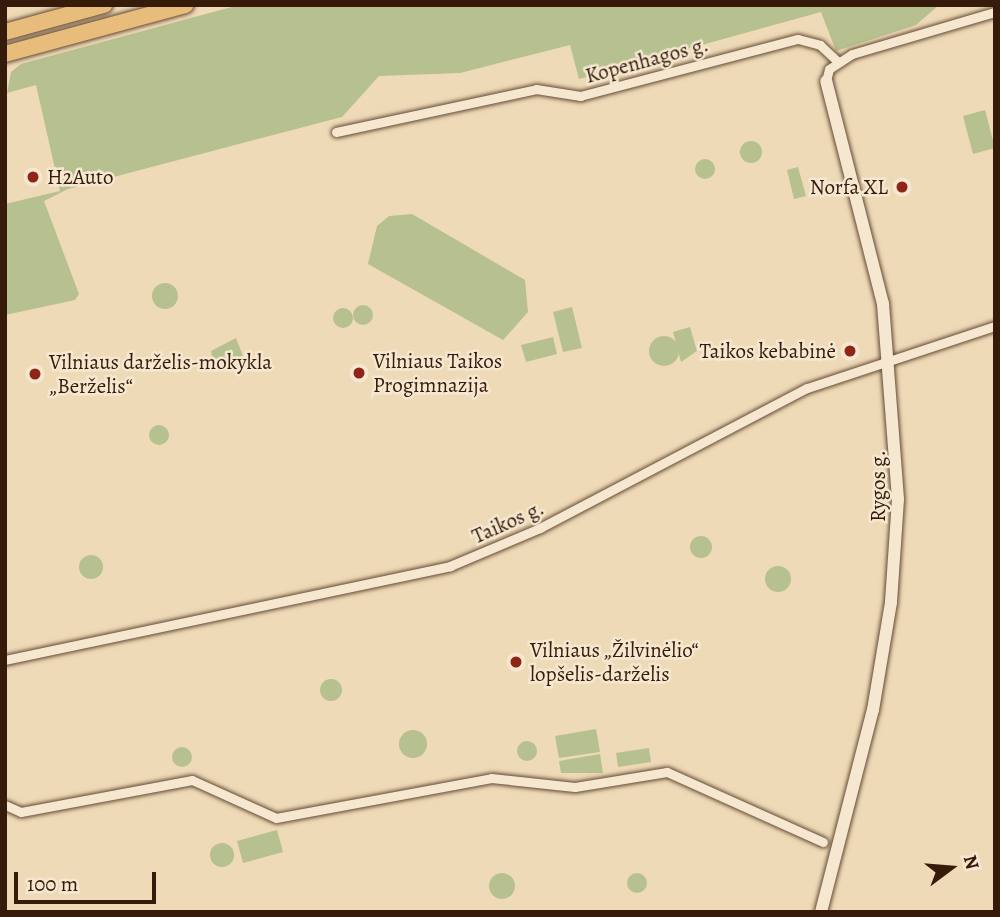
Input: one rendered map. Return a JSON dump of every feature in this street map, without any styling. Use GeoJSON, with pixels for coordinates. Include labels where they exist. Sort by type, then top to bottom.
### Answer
{"type":"FeatureCollection","features":[{"type":"Feature","properties":{"kind":"highway"},"geometry":{"type":"LineString","coordinates":[[5,32],[104,5]]}},
{"type":"Feature","properties":{"kind":"highway"},"geometry":{"type":"LineString","coordinates":[[5,54],[185,5]]}},
{"type":"Feature","properties":{"kind":"street"},"geometry":{"type":"LineString","coordinates":[[826,80],[837,61],[995,12]]}},
{"type":"Feature","properties":{"kind":"street","name":"Kopenhagos g."},"geometry":{"type":"LineString","coordinates":[[336,132],[536,89],[579,96],[798,39],[820,45],[837,61]]}},
{"type":"Feature","properties":{"kind":"street","name":"Rygos g."},"geometry":{"type":"LineString","coordinates":[[821,912],[829,893],[873,710],[891,602],[898,499],[891,360],[874,259],[826,80]]}},
{"type":"Feature","properties":{"kind":"street","name":"Taikos g."},"geometry":{"type":"LineString","coordinates":[[5,660],[450,566],[540,528],[807,388],[995,326]]}},
{"type":"Feature","properties":{"kind":"street"},"geometry":{"type":"LineString","coordinates":[[5,805],[20,812],[192,780],[276,818],[491,778],[575,788],[667,772],[823,842]]}},
{"type":"Feature","properties":{"kind":"street","name":"Rygos g."},"geometry":{"type":"LineString","coordinates":[[829,893],[829,912]]}},
{"type":"Feature","properties":{"kind":"green space"},"geometry":{"type":"Polygon","coordinates":[[[239,5],[939,5],[916,25],[836,51],[821,12],[579,79],[570,45],[460,73],[379,76],[342,117],[68,189],[44,201],[79,294],[75,300],[5,315],[5,204],[60,191],[36,85],[7,93],[11,72],[21,64],[239,5]]]}},
{"type":"Feature","properties":{"kind":"green space"},"geometry":{"type":"Polygon","coordinates":[[[985,110],[995,148],[973,154],[963,116],[985,110]]]}},
{"type":"Feature","properties":{"kind":"green space"},"geometry":{"type":"Polygon","coordinates":[[[751,141],[759,144],[762,152],[759,160],[751,163],[743,160],[740,152],[743,144],[751,141]]]}},
{"type":"Feature","properties":{"kind":"green space"},"geometry":{"type":"Polygon","coordinates":[[[701,159],[709,159],[715,169],[709,179],[701,179],[695,173],[695,165],[701,159]]]}},
{"type":"Feature","properties":{"kind":"green space"},"geometry":{"type":"Polygon","coordinates":[[[798,167],[806,196],[794,199],[787,170],[798,167]]]}},
{"type":"Feature","properties":{"kind":"green space"},"geometry":{"type":"Polygon","coordinates":[[[412,214],[525,280],[528,312],[503,340],[368,264],[377,226],[389,216],[412,214]]]}},
{"type":"Feature","properties":{"kind":"green space"},"geometry":{"type":"Polygon","coordinates":[[[165,283],[174,287],[178,296],[174,305],[165,309],[156,305],[152,296],[156,287],[165,283]]]}},
{"type":"Feature","properties":{"kind":"green space"},"geometry":{"type":"Polygon","coordinates":[[[363,305],[370,308],[373,315],[370,322],[363,325],[356,322],[353,315],[356,308],[363,305]]]}},
{"type":"Feature","properties":{"kind":"green space"},"geometry":{"type":"Polygon","coordinates":[[[572,307],[582,348],[563,352],[553,312],[572,307]]]}},
{"type":"Feature","properties":{"kind":"green space"},"geometry":{"type":"Polygon","coordinates":[[[339,308],[347,308],[353,318],[347,328],[339,328],[333,322],[333,314],[339,308]]]}},
{"type":"Feature","properties":{"kind":"green space"},"geometry":{"type":"Polygon","coordinates":[[[690,327],[697,351],[681,362],[673,332],[690,327]]]}},
{"type":"Feature","properties":{"kind":"green space"},"geometry":{"type":"Polygon","coordinates":[[[664,336],[675,340],[679,351],[675,362],[664,366],[653,362],[649,351],[653,340],[664,336]]]}},
{"type":"Feature","properties":{"kind":"green space"},"geometry":{"type":"Polygon","coordinates":[[[553,337],[557,354],[526,362],[521,345],[553,337]]]}},
{"type":"Feature","properties":{"kind":"green space"},"geometry":{"type":"Polygon","coordinates":[[[236,338],[243,356],[214,365],[211,351],[236,338]]]}},
{"type":"Feature","properties":{"kind":"green space"},"geometry":{"type":"Polygon","coordinates":[[[159,425],[166,428],[169,435],[166,442],[159,445],[152,442],[149,435],[152,428],[159,425]]]}},
{"type":"Feature","properties":{"kind":"green space"},"geometry":{"type":"Polygon","coordinates":[[[701,536],[709,539],[712,547],[709,555],[701,558],[693,555],[690,547],[693,539],[701,536]]]}},
{"type":"Feature","properties":{"kind":"green space"},"geometry":{"type":"Polygon","coordinates":[[[91,555],[100,558],[103,567],[100,576],[91,579],[82,576],[79,567],[82,558],[91,555]]]}},
{"type":"Feature","properties":{"kind":"green space"},"geometry":{"type":"Polygon","coordinates":[[[778,566],[787,570],[791,579],[787,588],[778,592],[769,588],[765,579],[769,570],[778,566]]]}},
{"type":"Feature","properties":{"kind":"green space"},"geometry":{"type":"Polygon","coordinates":[[[331,679],[339,682],[342,690],[339,698],[331,701],[323,698],[320,690],[323,682],[331,679]]]}},
{"type":"Feature","properties":{"kind":"green space"},"geometry":{"type":"Polygon","coordinates":[[[596,729],[600,752],[559,758],[555,736],[596,729]]]}},
{"type":"Feature","properties":{"kind":"green space"},"geometry":{"type":"Polygon","coordinates":[[[413,730],[423,734],[427,744],[423,754],[413,758],[403,754],[399,744],[403,734],[413,730]]]}},
{"type":"Feature","properties":{"kind":"green space"},"geometry":{"type":"Polygon","coordinates":[[[527,741],[534,744],[537,751],[534,758],[527,761],[520,758],[517,751],[520,744],[527,741]]]}},
{"type":"Feature","properties":{"kind":"green space"},"geometry":{"type":"Polygon","coordinates":[[[178,747],[186,747],[192,757],[186,767],[178,767],[172,761],[172,753],[178,747]]]}},
{"type":"Feature","properties":{"kind":"green space"},"geometry":{"type":"Polygon","coordinates":[[[649,748],[651,762],[618,767],[616,753],[649,748]]]}},
{"type":"Feature","properties":{"kind":"green space"},"geometry":{"type":"Polygon","coordinates":[[[600,754],[603,773],[561,773],[559,761],[600,754]]]}},
{"type":"Feature","properties":{"kind":"green space"},"geometry":{"type":"Polygon","coordinates":[[[277,830],[283,852],[243,863],[237,841],[277,830]]]}},
{"type":"Feature","properties":{"kind":"green space"},"geometry":{"type":"Polygon","coordinates":[[[222,843],[231,846],[234,855],[231,864],[222,867],[213,864],[210,855],[213,846],[222,843]]]}},
{"type":"Feature","properties":{"kind":"green space"},"geometry":{"type":"Polygon","coordinates":[[[502,873],[511,877],[515,886],[511,895],[502,899],[493,895],[489,886],[493,877],[502,873]]]}},
{"type":"Feature","properties":{"kind":"green space"},"geometry":{"type":"Polygon","coordinates":[[[637,873],[644,876],[647,883],[644,890],[637,893],[630,890],[627,883],[630,876],[637,873]]]}},
{"type":"Feature","properties":{"kind":"place","name":"H2Auto"},"geometry":{"type":"Point","coordinates":[33,177]}},
{"type":"Feature","properties":{"kind":"place","name":"Norfa XL"},"geometry":{"type":"Point","coordinates":[902,187]}},
{"type":"Feature","properties":{"kind":"place","name":"Taikos kebabinė"},"geometry":{"type":"Point","coordinates":[850,351]}},
{"type":"Feature","properties":{"kind":"place","name":"Vilniaus Taikos Progimnazija"},"geometry":{"type":"Point","coordinates":[359,373]}},
{"type":"Feature","properties":{"kind":"place","name":"Vilniaus darželis-mokykla „Berželis“"},"geometry":{"type":"Point","coordinates":[35,374]}},
{"type":"Feature","properties":{"kind":"place","name":"Vilniaus „Žilvinėlio“ lopšelis-darželis"},"geometry":{"type":"Point","coordinates":[516,662]}}]}
